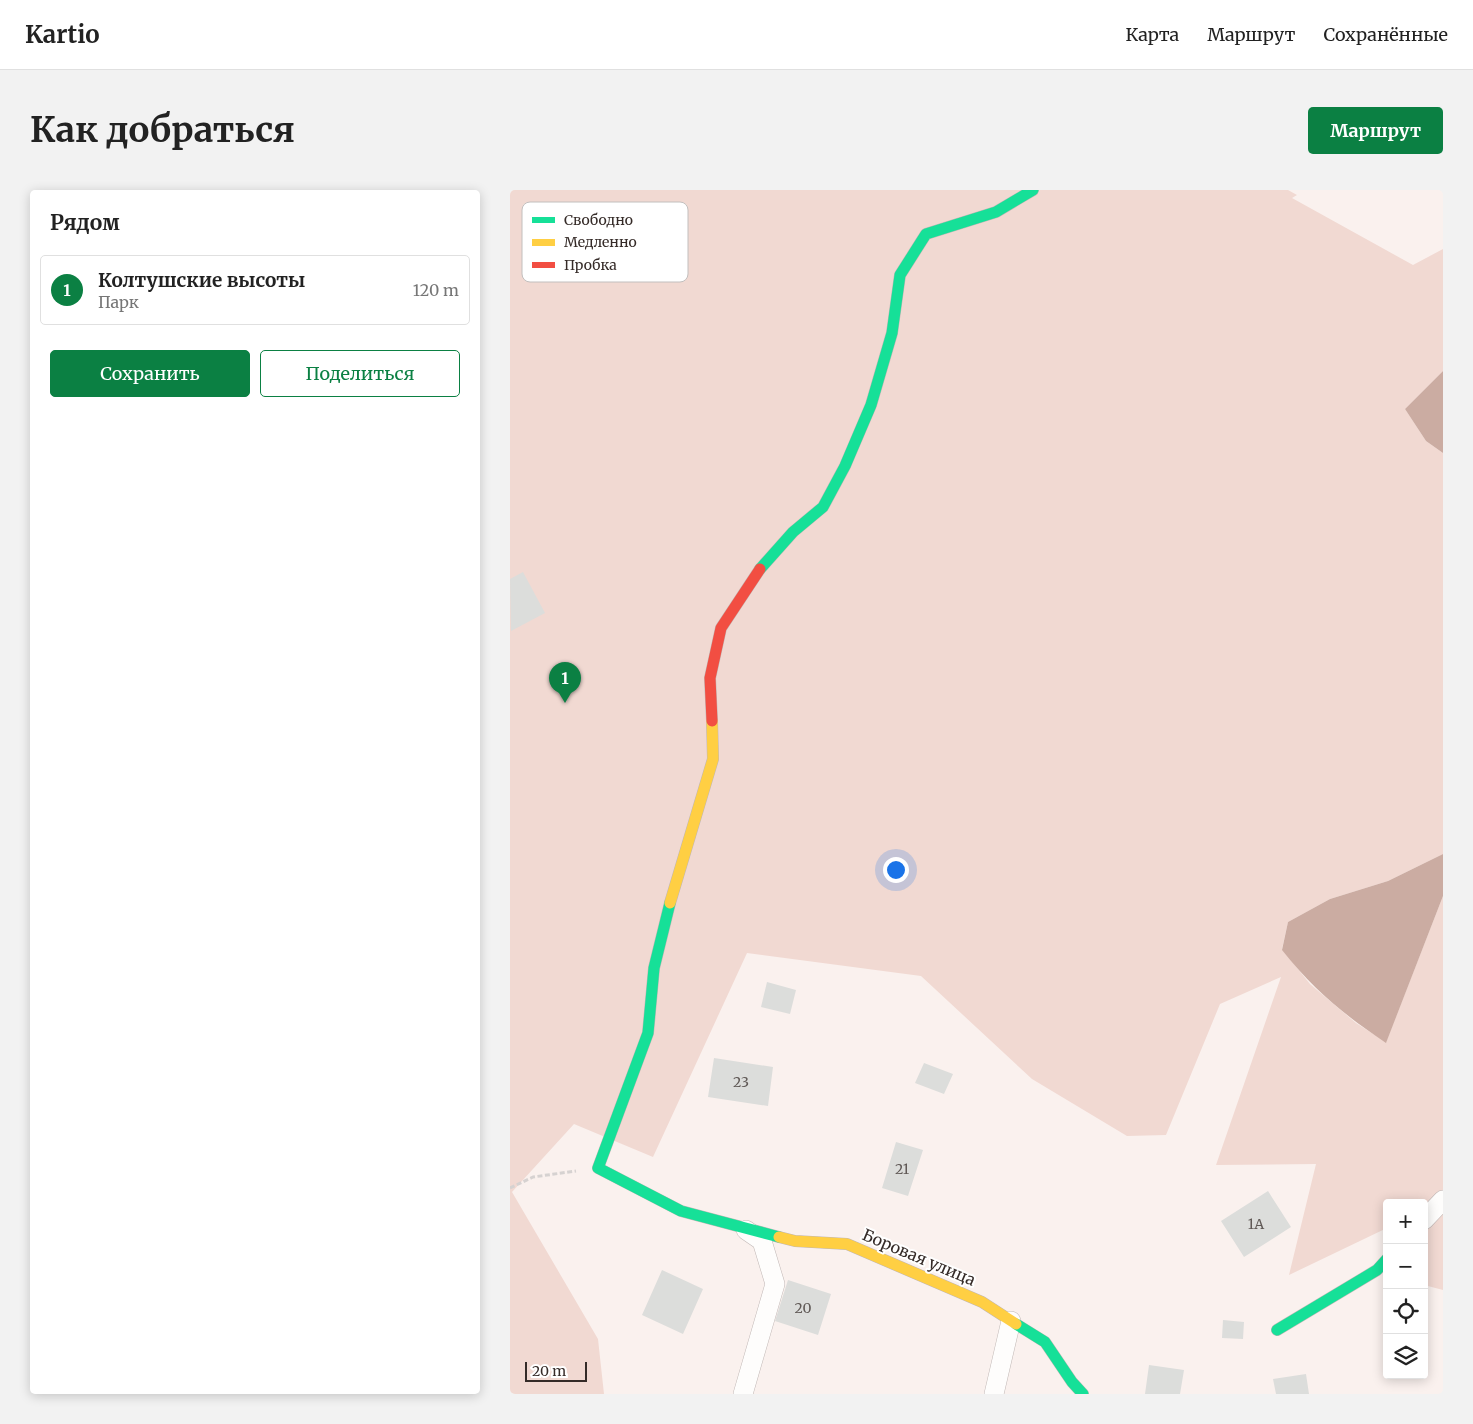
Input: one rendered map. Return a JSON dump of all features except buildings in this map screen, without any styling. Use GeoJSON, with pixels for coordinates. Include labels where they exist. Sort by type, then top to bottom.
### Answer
{"type":"FeatureCollection","features":[{"type":"Feature","properties":{"kind":"street"},"geometry":{"type":"LineString","coordinates":[[598,1168],[648,1032],[654,968],[677,876],[713,759],[710,678],[721,628],[756,573],[793,532],[823,507],[845,466],[871,406],[892,333],[900,276],[926,234],[981,219],[1018,203],[1033,190]]}},
{"type":"Feature","properties":{"kind":"street","name":"Боровая улица"},"geometry":{"type":"LineString","coordinates":[[598,1168],[681,1210],[745,1230],[795,1241],[847,1244],[982,1302],[1045,1342],[1072,1382],[1083,1394]]}},
{"type":"Feature","properties":{"kind":"street"},"geometry":{"type":"LineString","coordinates":[[1428,1216],[1443,1200]]}},
{"type":"Feature","properties":{"kind":"street"},"geometry":{"type":"LineString","coordinates":[[743,1394],[775,1284],[762,1241],[745,1230]]}},
{"type":"Feature","properties":{"kind":"street"},"geometry":{"type":"LineString","coordinates":[[1277,1330],[1377,1270],[1383,1263]]}},
{"type":"Feature","properties":{"kind":"street"},"geometry":{"type":"LineString","coordinates":[[994,1394],[1011,1321]]}},
{"type":"Feature","properties":{"kind":"path"},"geometry":{"type":"LineString","coordinates":[[510,1188],[533,1177],[598,1168]]}},
{"type":"Feature","properties":{"kind":"shaded area"},"geometry":{"type":"Polygon","coordinates":[[[510,190],[1288,190],[1297,195],[1292,198],[1413,265],[1443,249],[1443,371],[1405,409],[1426,441],[1443,453],[1443,854],[1388,881],[1330,899],[1288,922],[1282,949],[1310,984],[1356,1023],[1386,1042],[1443,896],[1443,1290],[1428,1286],[1428,1199],[1383,1199],[1383,1230],[1289,1275],[1316,1164],[1216,1165],[1281,977],[1220,1004],[1166,1135],[1127,1136],[1032,1079],[921,976],[747,953],[653,1157],[574,1124],[512,1192],[598,1339],[604,1394],[510,1394],[510,190]]]}},
{"type":"Feature","properties":{"kind":"shaded area"},"geometry":{"type":"Polygon","coordinates":[[[1443,371],[1443,453],[1426,441],[1405,409],[1443,371]]]}},
{"type":"Feature","properties":{"kind":"shaded area"},"geometry":{"type":"Polygon","coordinates":[[[1443,854],[1443,896],[1386,1043],[1330,1001],[1282,950],[1288,922],[1330,899],[1388,881],[1443,854]]]}},
{"type":"Feature","properties":{"kind":"traffic: fast"},"geometry":{"type":"LineString","coordinates":[[760,569],[793,532],[823,507],[845,466],[871,405],[892,333],[900,275],[926,234],[996,212],[1033,190]]}},
{"type":"Feature","properties":{"kind":"traffic: fast"},"geometry":{"type":"LineString","coordinates":[[670,903],[654,968],[648,1033],[598,1168],[681,1211],[779,1237]]}},
{"type":"Feature","properties":{"kind":"traffic: fast"},"geometry":{"type":"LineString","coordinates":[[1277,1330],[1377,1270],[1383,1263]]}},
{"type":"Feature","properties":{"kind":"traffic: fast"},"geometry":{"type":"LineString","coordinates":[[1016,1324],[1045,1342],[1072,1382],[1083,1394]]}},
{"type":"Feature","properties":{"kind":"traffic: slow"},"geometry":{"type":"LineString","coordinates":[[670,903],[713,759],[712,721]]}},
{"type":"Feature","properties":{"kind":"traffic: slow"},"geometry":{"type":"LineString","coordinates":[[779,1237],[795,1241],[847,1244],[982,1302],[1016,1324]]}},
{"type":"Feature","properties":{"kind":"traffic: jam"},"geometry":{"type":"LineString","coordinates":[[712,721],[710,678],[721,628],[760,569]]}},
{"type":"Feature","properties":{"kind":"place","name":"Колтушские высоты"},"geometry":{"type":"Point","coordinates":[565,703]}}]}
